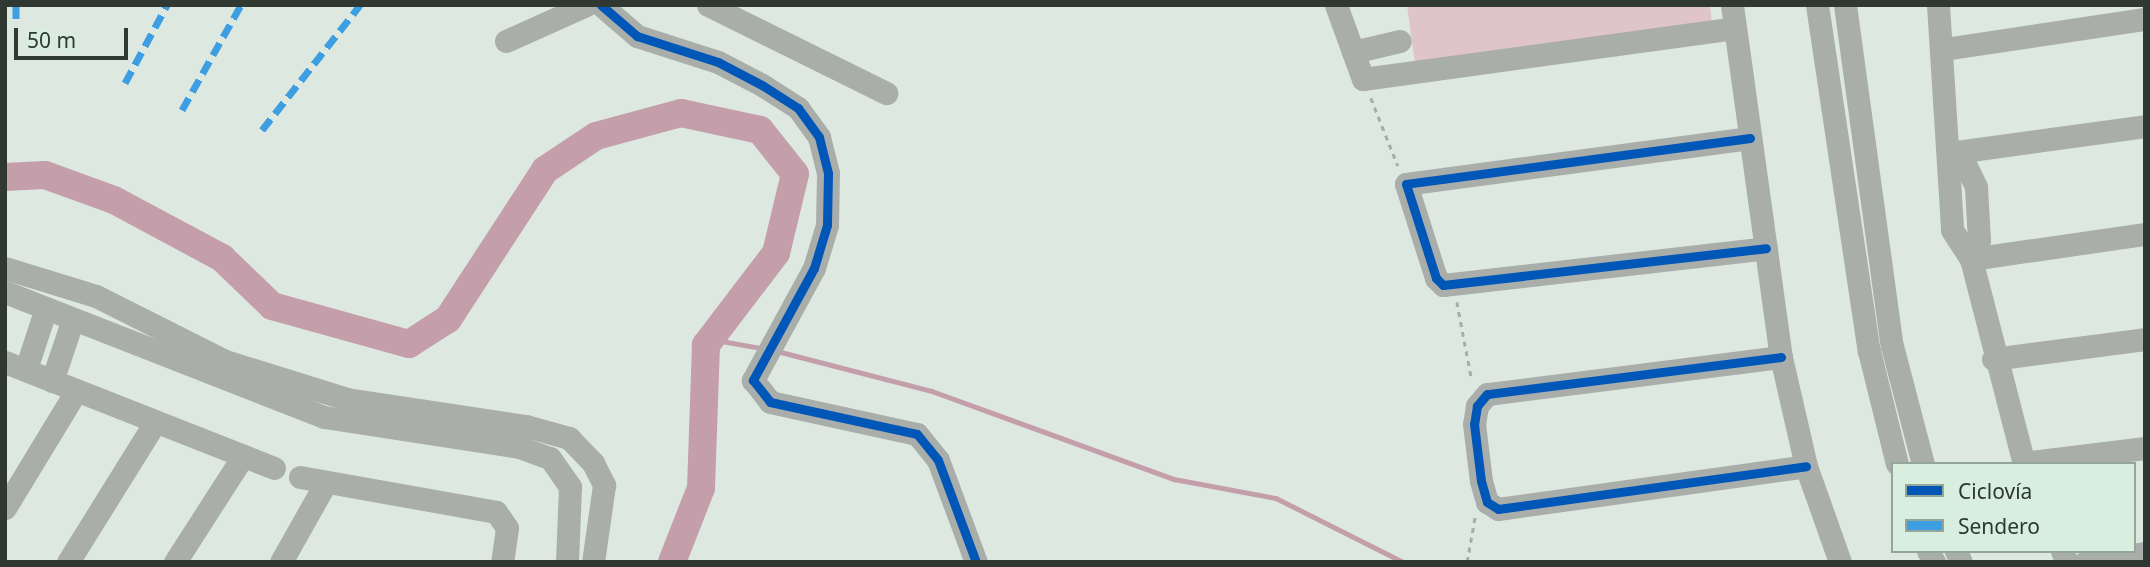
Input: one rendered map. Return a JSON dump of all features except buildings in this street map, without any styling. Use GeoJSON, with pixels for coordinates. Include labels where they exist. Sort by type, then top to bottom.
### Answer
{"type":"FeatureCollection","features":[{"type":"Feature","properties":{"kind":"street"},"geometry":{"type":"LineString","coordinates":[[506,41],[586,5]]}},
{"type":"Feature","properties":{"kind":"street"},"geometry":{"type":"LineString","coordinates":[[601,5],[637,36],[718,62],[762,85],[798,108],[819,137],[828,173],[827,225],[814,268],[753,380],[770,402],[917,435],[938,460],[976,562]]}},
{"type":"Feature","properties":{"kind":"street"},"geometry":{"type":"LineString","coordinates":[[708,5],[886,93]]}},
{"type":"Feature","properties":{"kind":"street"},"geometry":{"type":"LineString","coordinates":[[1336,5],[1363,79],[1735,28]]}},
{"type":"Feature","properties":{"kind":"street"},"geometry":{"type":"LineString","coordinates":[[1732,5],[1781,357],[1806,466],[1840,562]]}},
{"type":"Feature","properties":{"kind":"street"},"geometry":{"type":"LineString","coordinates":[[1817,5],[1869,351],[1897,462]]}},
{"type":"Feature","properties":{"kind":"street"},"geometry":{"type":"LineString","coordinates":[[1845,5],[1892,346],[1922,462]]}},
{"type":"Feature","properties":{"kind":"street"},"geometry":{"type":"LineString","coordinates":[[1938,5],[1944,49],[1949,153]]}},
{"type":"Feature","properties":{"kind":"street"},"geometry":{"type":"LineString","coordinates":[[1944,49],[2145,19]]}},
{"type":"Feature","properties":{"kind":"street"},"geometry":{"type":"LineString","coordinates":[[1353,52],[1400,41]]}},
{"type":"Feature","properties":{"kind":"street"},"geometry":{"type":"LineString","coordinates":[[1949,153],[2145,126]]}},
{"type":"Feature","properties":{"kind":"street"},"geometry":{"type":"LineString","coordinates":[[1750,138],[1406,184],[1436,278],[1454,285],[1766,248]]}},
{"type":"Feature","properties":{"kind":"street"},"geometry":{"type":"LineString","coordinates":[[1949,153],[1965,164],[1976,187],[1979,240],[1971,259],[1993,359],[2024,462]]}},
{"type":"Feature","properties":{"kind":"street"},"geometry":{"type":"LineString","coordinates":[[1971,259],[2145,234]]}},
{"type":"Feature","properties":{"kind":"street"},"geometry":{"type":"LineString","coordinates":[[5,268],[96,296],[218,369],[347,399],[526,426],[569,438],[593,463],[604,485],[593,562]]}},
{"type":"Feature","properties":{"kind":"street"},"geometry":{"type":"LineString","coordinates":[[5,292],[73,319],[218,369],[324,418],[519,447],[550,458],[570,487],[567,562]]}},
{"type":"Feature","properties":{"kind":"street"},"geometry":{"type":"LineString","coordinates":[[46,309],[15,366],[75,393],[274,468]]}},
{"type":"Feature","properties":{"kind":"street"},"geometry":{"type":"LineString","coordinates":[[52,381],[73,319]]}},
{"type":"Feature","properties":{"kind":"street"},"geometry":{"type":"LineString","coordinates":[[1993,359],[2145,339]]}},
{"type":"Feature","properties":{"kind":"street"},"geometry":{"type":"LineString","coordinates":[[1781,357],[1487,394],[1477,406],[1481,481],[1488,502],[1498,509],[1806,466]]}},
{"type":"Feature","properties":{"kind":"street"},"geometry":{"type":"LineString","coordinates":[[5,508],[75,393]]}},
{"type":"Feature","properties":{"kind":"street"},"geometry":{"type":"LineString","coordinates":[[68,562],[154,424]]}},
{"type":"Feature","properties":{"kind":"street"},"geometry":{"type":"LineString","coordinates":[[2032,462],[2145,448]]}},
{"type":"Feature","properties":{"kind":"street"},"geometry":{"type":"LineString","coordinates":[[175,562],[243,456]]}},
{"type":"Feature","properties":{"kind":"street"},"geometry":{"type":"LineString","coordinates":[[300,477],[326,484],[496,512],[507,528],[502,562]]}},
{"type":"Feature","properties":{"kind":"street"},"geometry":{"type":"LineString","coordinates":[[281,562],[326,484]]}},
{"type":"Feature","properties":{"kind":"street"},"geometry":{"type":"LineString","coordinates":[[2085,562],[2145,553]]}},
{"type":"Feature","properties":{"kind":"path"},"geometry":{"type":"LineString","coordinates":[[1363,79],[1406,184]]}},
{"type":"Feature","properties":{"kind":"path"},"geometry":{"type":"LineString","coordinates":[[1454,285],[1477,406]]}},
{"type":"Feature","properties":{"kind":"path"},"geometry":{"type":"LineString","coordinates":[[1467,562],[1481,481]]}},
{"type":"Feature","properties":{"kind":"shaded area"},"geometry":{"type":"Polygon","coordinates":[[[1407,5],[1710,5],[1712,25],[1415,64],[1407,5]]]}},
{"type":"Feature","properties":{"kind":"waterway"},"geometry":{"type":"LineString","coordinates":[[5,177],[45,175],[114,200],[222,258],[272,306],[409,344],[448,319],[545,170],[596,136],[681,113],[760,130],[795,174],[776,253],[706,345],[701,488],[672,562]]}},
{"type":"Feature","properties":{"kind":"waterway"},"geometry":{"type":"LineString","coordinates":[[710,339],[761,348]]}},
{"type":"Feature","properties":{"kind":"waterway"},"geometry":{"type":"LineString","coordinates":[[777,351],[932,391],[1174,479],[1276,498],[1403,562]]}},
{"type":"Feature","properties":{"kind":"marked path"},"geometry":{"type":"LineString","coordinates":[[16,5],[16,21]]}},
{"type":"Feature","properties":{"kind":"marked path"},"geometry":{"type":"LineString","coordinates":[[125,83],[167,5]]}},
{"type":"Feature","properties":{"kind":"marked path"},"geometry":{"type":"LineString","coordinates":[[182,110],[241,5]]}},
{"type":"Feature","properties":{"kind":"marked path"},"geometry":{"type":"LineString","coordinates":[[262,130],[360,5]]}},
{"type":"Feature","properties":{"kind":"cycle path"},"geometry":{"type":"LineString","coordinates":[[601,5],[637,36],[718,62],[762,85],[798,108],[819,137],[828,173],[827,225],[814,268],[753,380],[770,402],[917,434],[938,460],[976,562]]}},
{"type":"Feature","properties":{"kind":"cycle path"},"geometry":{"type":"LineString","coordinates":[[1750,138],[1406,184],[1436,278],[1443,285],[1766,248]]}},
{"type":"Feature","properties":{"kind":"cycle path"},"geometry":{"type":"LineString","coordinates":[[1781,357],[1487,394],[1477,406],[1474,424],[1481,481],[1487,502],[1498,509],[1806,466]]}}]}
